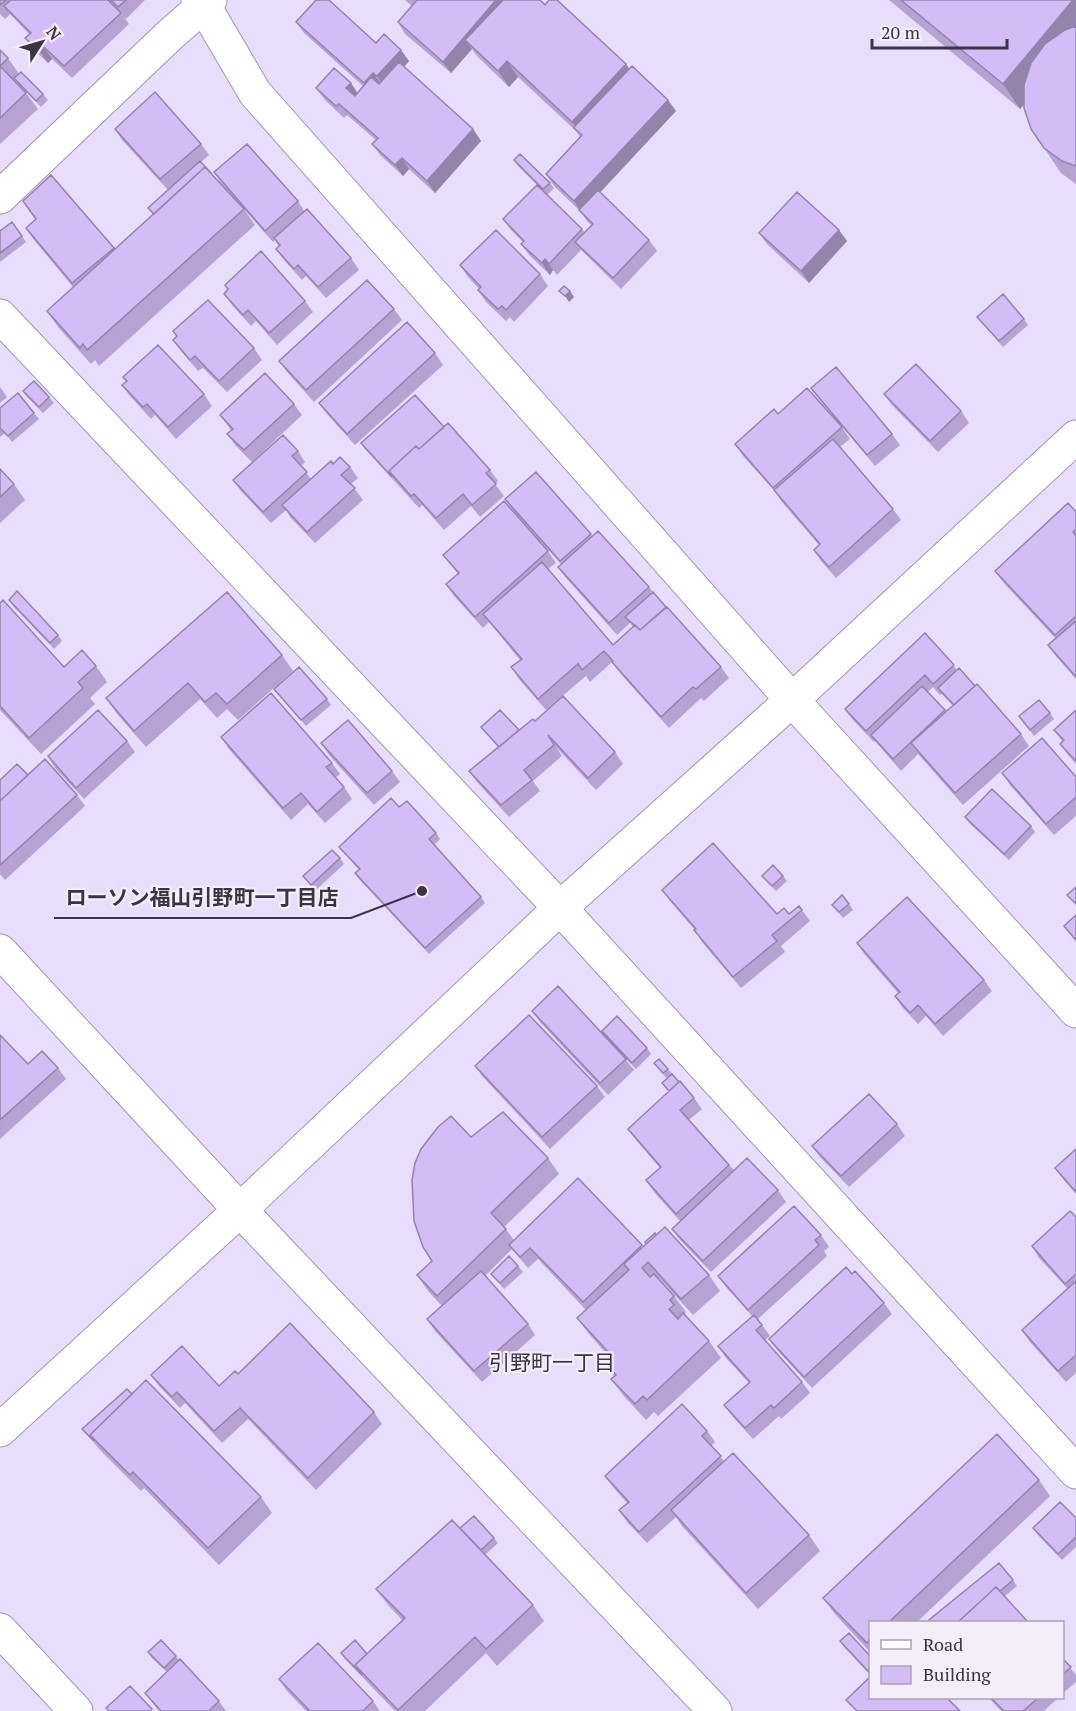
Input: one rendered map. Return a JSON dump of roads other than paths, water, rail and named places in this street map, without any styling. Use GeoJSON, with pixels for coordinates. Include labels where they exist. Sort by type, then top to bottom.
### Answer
{"type":"FeatureCollection","features":[{"type":"Feature","properties":{"kind":"street"},"geometry":{"type":"LineString","coordinates":[[0,197],[204,2],[255,93],[792,700],[1076,1011]]}},
{"type":"Feature","properties":{"kind":"street"},"geometry":{"type":"LineString","coordinates":[[0,316],[560,908],[1076,1473]]}},
{"type":"Feature","properties":{"kind":"street"},"geometry":{"type":"LineString","coordinates":[[0,1430],[240,1210],[560,908],[792,700],[1076,437]]}},
{"type":"Feature","properties":{"kind":"street"},"geometry":{"type":"LineString","coordinates":[[0,951],[240,1210],[715,1711]]}},
{"type":"Feature","properties":{"kind":"street"},"geometry":{"type":"LineString","coordinates":[[0,1630],[76,1711]]}},
{"type":"Feature","properties":{"kind":"place","name":"ローソン福山引野町一丁目店"},"geometry":{"type":"Point","coordinates":[422,891]}},
{"type":"Feature","properties":{"kind":"district","name":"引野町一丁目"},"geometry":{"type":"Point","coordinates":[552,1363]}}]}
